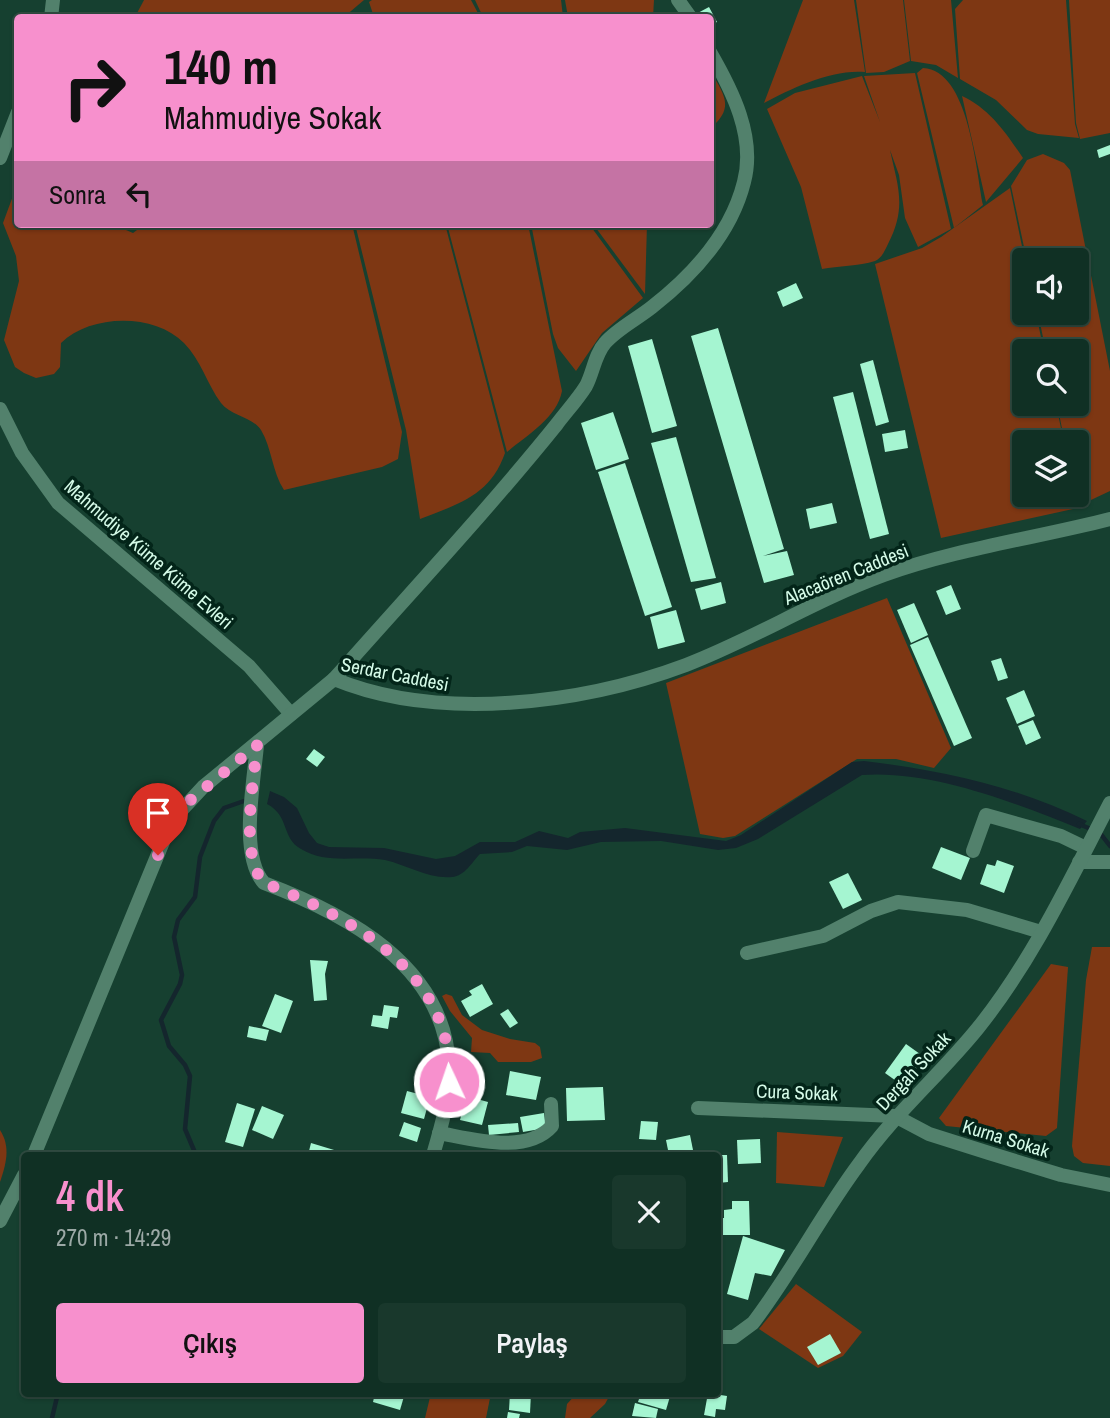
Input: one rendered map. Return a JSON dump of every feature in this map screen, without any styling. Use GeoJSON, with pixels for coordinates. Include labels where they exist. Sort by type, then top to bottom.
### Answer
{"type":"FeatureCollection","features":[{"type":"Feature","properties":{"kind":"street"},"geometry":{"type":"LineString","coordinates":[[334,678],[412,594],[541,444],[586,386],[605,343],[684,278],[721,236],[735,210],[745,181],[748,151],[743,124],[714,61]]}},
{"type":"Feature","properties":{"kind":"street"},"geometry":{"type":"LineString","coordinates":[[0,158],[14,122]]}},
{"type":"Feature","properties":{"kind":"street","name":"Mahmudiye Küme Küme Evleri"},"geometry":{"type":"LineString","coordinates":[[0,409],[22,453],[58,503],[249,666],[291,714]]}},
{"type":"Feature","properties":{"kind":"street","name":"Alacaören Caddesi"},"geometry":{"type":"LineString","coordinates":[[605,688],[685,665],[830,597],[887,574],[1110,519]]}},
{"type":"Feature","properties":{"kind":"street","name":"Serdar Caddesi"},"geometry":{"type":"LineString","coordinates":[[35,1152],[165,837],[187,803],[334,678],[370,691],[429,704],[466,705],[531,700],[605,688]]}},
{"type":"Feature","properties":{"kind":"street"},"geometry":{"type":"LineString","coordinates":[[257,745],[251,837],[252,863],[257,875],[264,883],[350,922],[372,937],[420,985],[442,1028],[450,1066],[434,1152]]}},
{"type":"Feature","properties":{"kind":"street","name":"Dergah Sokak"},"geometry":{"type":"LineString","coordinates":[[721,1338],[734,1337],[753,1323],[857,1165],[895,1116],[976,1030],[999,1000],[1041,932],[1107,810]]}},
{"type":"Feature","properties":{"kind":"street"},"geometry":{"type":"LineString","coordinates":[[973,851],[986,815],[1087,846]]}},
{"type":"Feature","properties":{"kind":"street"},"geometry":{"type":"LineString","coordinates":[[1079,862],[1110,862]]}},
{"type":"Feature","properties":{"kind":"street"},"geometry":{"type":"LineString","coordinates":[[747,953],[823,936],[871,911],[898,902],[967,910],[1041,932]]}},
{"type":"Feature","properties":{"kind":"street"},"geometry":{"type":"LineString","coordinates":[[439,1133],[492,1142],[520,1142],[545,1133],[552,1126],[551,1104]]}},
{"type":"Feature","properties":{"kind":"street","name":"Cura Sokak"},"geometry":{"type":"LineString","coordinates":[[698,1108],[895,1116]]}},
{"type":"Feature","properties":{"kind":"street","name":"Kurna Sokak"},"geometry":{"type":"LineString","coordinates":[[895,1116],[929,1134],[1061,1175],[1110,1185]]}},
{"type":"Feature","properties":{"kind":"street"},"geometry":{"type":"LineString","coordinates":[[0,1221],[21,1181]]}},
{"type":"Feature","properties":{"kind":"shaded area"},"geometry":{"type":"Polygon","coordinates":[[[144,0],[364,0],[348,14],[137,14],[144,0]]]}},
{"type":"Feature","properties":{"kind":"shaded area"},"geometry":{"type":"Polygon","coordinates":[[[471,0],[478,14],[373,14],[369,2],[471,0]]]}},
{"type":"Feature","properties":{"kind":"shaded area"},"geometry":{"type":"Polygon","coordinates":[[[475,0],[561,0],[563,14],[482,14],[475,0]]]}},
{"type":"Feature","properties":{"kind":"shaded area"},"geometry":{"type":"Polygon","coordinates":[[[565,0],[654,0],[653,14],[567,14],[565,0]]]}},
{"type":"Feature","properties":{"kind":"shaded area"},"geometry":{"type":"Polygon","coordinates":[[[803,0],[854,0],[865,72],[839,73],[800,86],[764,103],[803,0]]]}},
{"type":"Feature","properties":{"kind":"shaded area"},"geometry":{"type":"Polygon","coordinates":[[[856,0],[903,0],[910,61],[884,72],[866,73],[856,0]]]}},
{"type":"Feature","properties":{"kind":"shaded area"},"geometry":{"type":"Polygon","coordinates":[[[904,0],[951,0],[958,78],[936,65],[911,61],[904,0]]]}},
{"type":"Feature","properties":{"kind":"shaded area"},"geometry":{"type":"Polygon","coordinates":[[[963,0],[1066,0],[1075,124],[1079,138],[1038,134],[1027,130],[996,100],[960,79],[955,9],[963,0]]]}},
{"type":"Feature","properties":{"kind":"shaded area"},"geometry":{"type":"Polygon","coordinates":[[[1069,0],[1110,0],[1110,133],[1080,139],[1076,123],[1069,0]]]}},
{"type":"Feature","properties":{"kind":"shaded area"},"geometry":{"type":"Polygon","coordinates":[[[923,68],[938,73],[951,85],[968,124],[973,147],[983,205],[954,228],[917,73],[923,68]]]}},
{"type":"Feature","properties":{"kind":"shaded area"},"geometry":{"type":"Polygon","coordinates":[[[915,73],[951,229],[918,247],[905,218],[899,175],[890,150],[898,186],[899,208],[894,231],[880,258],[862,264],[822,269],[801,187],[767,109],[795,93],[862,76],[880,122],[864,76],[915,73]]]}},
{"type":"Feature","properties":{"kind":"shaded area"},"geometry":{"type":"Polygon","coordinates":[[[714,76],[725,100],[719,120],[714,125],[714,76]]]}},
{"type":"Feature","properties":{"kind":"shaded area"},"geometry":{"type":"Polygon","coordinates":[[[962,96],[989,115],[1023,158],[986,202],[962,96]]]}},
{"type":"Feature","properties":{"kind":"shaded area"},"geometry":{"type":"Polygon","coordinates":[[[1043,154],[1064,163],[1070,170],[1086,248],[1024,248],[1011,186],[1027,160],[1043,154]]]}},
{"type":"Feature","properties":{"kind":"shaded area"},"geometry":{"type":"Polygon","coordinates":[[[1010,188],[1022,248],[1012,248],[1012,325],[1038,325],[1041,339],[1012,339],[1012,416],[1058,416],[1061,430],[1012,430],[1012,507],[1073,509],[941,538],[875,264],[922,248],[1010,188]]]}},
{"type":"Feature","properties":{"kind":"shaded area"},"geometry":{"type":"Polygon","coordinates":[[[14,193],[14,228],[121,228],[133,233],[140,228],[353,228],[402,432],[398,459],[382,467],[284,490],[261,430],[221,403],[184,343],[171,333],[140,322],[105,322],[74,333],[61,343],[60,367],[54,374],[36,378],[24,373],[15,367],[4,340],[19,281],[16,256],[3,223],[14,193]]]}},
{"type":"Feature","properties":{"kind":"shaded area"},"geometry":{"type":"Polygon","coordinates":[[[356,228],[446,228],[505,453],[499,468],[482,489],[460,503],[420,519],[406,430],[356,228]]]}},
{"type":"Feature","properties":{"kind":"shaded area"},"geometry":{"type":"Polygon","coordinates":[[[448,228],[529,228],[562,391],[548,418],[507,452],[448,228]]]}},
{"type":"Feature","properties":{"kind":"shaded area"},"geometry":{"type":"Polygon","coordinates":[[[532,228],[592,228],[643,298],[602,333],[576,371],[558,348],[532,228]]]}},
{"type":"Feature","properties":{"kind":"shaded area"},"geometry":{"type":"Polygon","coordinates":[[[596,228],[647,228],[645,294],[596,228]]]}},
{"type":"Feature","properties":{"kind":"shaded area"},"geometry":{"type":"Polygon","coordinates":[[[1089,265],[1110,371],[1110,491],[1089,501],[1089,430],[1062,430],[1059,416],[1089,416],[1089,339],[1043,339],[1040,325],[1089,325],[1089,265]]]}},
{"type":"Feature","properties":{"kind":"shaded area"},"geometry":{"type":"Polygon","coordinates":[[[887,598],[951,748],[934,768],[896,759],[857,759],[735,836],[723,838],[700,834],[666,683],[887,598]]]}},
{"type":"Feature","properties":{"kind":"shaded area"},"geometry":{"type":"Polygon","coordinates":[[[1092,947],[1110,947],[1110,1166],[1083,1163],[1074,1156],[1072,1146],[1086,980],[1092,947]]]}},
{"type":"Feature","properties":{"kind":"shaded area"},"geometry":{"type":"Polygon","coordinates":[[[1051,964],[1068,967],[1057,1128],[1046,1136],[946,1126],[939,1118],[1051,964]]]}},
{"type":"Feature","properties":{"kind":"shaded area"},"geometry":{"type":"Polygon","coordinates":[[[442,996],[452,996],[462,1015],[482,1030],[535,1043],[540,1047],[542,1058],[531,1062],[498,1062],[490,1053],[471,1052],[472,1038],[450,1011],[442,996]]]}},
{"type":"Feature","properties":{"kind":"shaded area"},"geometry":{"type":"Polygon","coordinates":[[[0,1130],[5,1143],[6,1162],[0,1182],[0,1130]]]}},
{"type":"Feature","properties":{"kind":"shaded area"},"geometry":{"type":"Polygon","coordinates":[[[777,1132],[843,1137],[824,1187],[776,1183],[777,1132]]]}},
{"type":"Feature","properties":{"kind":"shaded area"},"geometry":{"type":"Polygon","coordinates":[[[796,1284],[862,1332],[843,1356],[818,1368],[759,1329],[796,1284]]]}},
{"type":"Feature","properties":{"kind":"shaded area"},"geometry":{"type":"Polygon","coordinates":[[[430,1397],[490,1397],[486,1418],[425,1418],[430,1397]]]}},
{"type":"Feature","properties":{"kind":"shaded area"},"geometry":{"type":"Polygon","coordinates":[[[573,1397],[609,1397],[590,1418],[565,1418],[567,1404],[573,1397]]]}},
{"type":"Feature","properties":{"kind":"water"},"geometry":{"type":"Polygon","coordinates":[[[864,761],[978,781],[1033,798],[1087,821],[1080,829],[1001,799],[945,783],[889,775],[862,775],[758,839],[736,848],[718,850],[661,841],[601,842],[567,850],[527,846],[512,852],[480,854],[461,874],[443,877],[385,860],[331,858],[311,854],[290,839],[283,821],[267,804],[270,791],[284,797],[297,808],[317,843],[329,847],[384,848],[436,859],[455,856],[480,842],[515,842],[539,831],[568,838],[580,832],[625,828],[726,841],[741,835],[852,762],[864,761]]]}},
{"type":"Feature","properties":{"kind":"building"},"geometry":{"type":"Polygon","coordinates":[[[709,7],[713,14],[696,14],[709,7]]]}},
{"type":"Feature","properties":{"kind":"building"},"geometry":{"type":"Polygon","coordinates":[[[1110,145],[1110,154],[1099,158],[1097,150],[1110,145]]]}},
{"type":"Feature","properties":{"kind":"building"},"geometry":{"type":"Polygon","coordinates":[[[796,283],[803,298],[783,307],[777,292],[796,283]]]}},
{"type":"Feature","properties":{"kind":"building"},"geometry":{"type":"Polygon","coordinates":[[[718,328],[784,549],[763,556],[787,551],[794,575],[764,583],[691,336],[718,328]]]}},
{"type":"Feature","properties":{"kind":"building"},"geometry":{"type":"Polygon","coordinates":[[[652,339],[677,426],[652,433],[628,346],[652,339]]]}},
{"type":"Feature","properties":{"kind":"building"},"geometry":{"type":"Polygon","coordinates":[[[873,360],[889,422],[876,426],[860,364],[873,360]]]}},
{"type":"Feature","properties":{"kind":"building"},"geometry":{"type":"Polygon","coordinates":[[[853,392],[889,534],[870,539],[833,397],[853,392]]]}},
{"type":"Feature","properties":{"kind":"building"},"geometry":{"type":"Polygon","coordinates":[[[613,412],[629,459],[596,470],[581,423],[613,412]]]}},
{"type":"Feature","properties":{"kind":"building"},"geometry":{"type":"Polygon","coordinates":[[[905,430],[908,448],[885,452],[882,434],[905,430]]]}},
{"type":"Feature","properties":{"kind":"building"},"geometry":{"type":"Polygon","coordinates":[[[676,437],[716,578],[691,582],[651,443],[676,437]]]}},
{"type":"Feature","properties":{"kind":"building"},"geometry":{"type":"Polygon","coordinates":[[[625,463],[672,607],[645,616],[598,472],[625,463]]]}},
{"type":"Feature","properties":{"kind":"building"},"geometry":{"type":"Polygon","coordinates":[[[832,503],[837,523],[810,529],[806,509],[832,503]]]}},
{"type":"Feature","properties":{"kind":"building"},"geometry":{"type":"Polygon","coordinates":[[[721,582],[726,603],[701,610],[695,589],[721,582]]]}},
{"type":"Feature","properties":{"kind":"building"},"geometry":{"type":"Polygon","coordinates":[[[951,585],[961,609],[946,615],[936,591],[951,585]]]}},
{"type":"Feature","properties":{"kind":"building"},"geometry":{"type":"Polygon","coordinates":[[[914,603],[928,635],[911,643],[897,610],[914,603]]]}},
{"type":"Feature","properties":{"kind":"building"},"geometry":{"type":"Polygon","coordinates":[[[676,610],[685,642],[658,649],[650,617],[676,610]]]}},
{"type":"Feature","properties":{"kind":"building"},"geometry":{"type":"Polygon","coordinates":[[[928,637],[972,738],[954,746],[910,645],[928,637]]]}},
{"type":"Feature","properties":{"kind":"building"},"geometry":{"type":"Polygon","coordinates":[[[1001,658],[1008,678],[998,681],[991,661],[1001,658]]]}},
{"type":"Feature","properties":{"kind":"building"},"geometry":{"type":"Polygon","coordinates":[[[1024,690],[1035,716],[1017,724],[1006,698],[1024,690]]]}},
{"type":"Feature","properties":{"kind":"building"},"geometry":{"type":"Polygon","coordinates":[[[1033,720],[1041,738],[1026,745],[1018,726],[1033,720]]]}},
{"type":"Feature","properties":{"kind":"building"},"geometry":{"type":"Polygon","coordinates":[[[314,749],[325,757],[317,767],[306,759],[314,749]]]}},
{"type":"Feature","properties":{"kind":"building"},"geometry":{"type":"Polygon","coordinates":[[[941,847],[970,858],[961,880],[932,868],[941,847]]]}},
{"type":"Feature","properties":{"kind":"building"},"geometry":{"type":"Polygon","coordinates":[[[997,860],[1014,866],[1004,893],[980,884],[987,864],[995,866],[997,860]]]}},
{"type":"Feature","properties":{"kind":"building"},"geometry":{"type":"Polygon","coordinates":[[[848,873],[862,900],[843,909],[829,882],[848,873]]]}},
{"type":"Feature","properties":{"kind":"building"},"geometry":{"type":"Polygon","coordinates":[[[310,960],[328,961],[325,974],[327,1000],[314,1001],[310,960]]]}},
{"type":"Feature","properties":{"kind":"building"},"geometry":{"type":"Polygon","coordinates":[[[482,984],[493,1004],[470,1017],[461,1001],[472,995],[469,991],[482,984]]]}},
{"type":"Feature","properties":{"kind":"building"},"geometry":{"type":"Polygon","coordinates":[[[275,994],[293,1001],[281,1033],[262,1026],[275,994]]]}},
{"type":"Feature","properties":{"kind":"building"},"geometry":{"type":"Polygon","coordinates":[[[384,1005],[399,1007],[397,1018],[390,1017],[388,1029],[371,1026],[373,1015],[382,1016],[384,1005]]]}},
{"type":"Feature","properties":{"kind":"building"},"geometry":{"type":"Polygon","coordinates":[[[508,1009],[518,1023],[510,1028],[500,1014],[508,1009]]]}},
{"type":"Feature","properties":{"kind":"building"},"geometry":{"type":"Polygon","coordinates":[[[249,1026],[269,1030],[266,1041],[247,1037],[249,1026]]]}},
{"type":"Feature","properties":{"kind":"building"},"geometry":{"type":"Polygon","coordinates":[[[906,1044],[927,1059],[906,1088],[885,1073],[906,1044]]]}},
{"type":"Feature","properties":{"kind":"building"},"geometry":{"type":"Polygon","coordinates":[[[510,1071],[541,1077],[536,1100],[506,1095],[510,1071]]]}},
{"type":"Feature","properties":{"kind":"building"},"geometry":{"type":"Polygon","coordinates":[[[603,1087],[605,1120],[567,1121],[566,1088],[603,1087]]]}},
{"type":"Feature","properties":{"kind":"building"},"geometry":{"type":"Polygon","coordinates":[[[407,1091],[430,1097],[424,1119],[401,1113],[407,1091]]]}},
{"type":"Feature","properties":{"kind":"building"},"geometry":{"type":"Polygon","coordinates":[[[466,1096],[488,1102],[482,1125],[460,1120],[466,1096]]]}},
{"type":"Feature","properties":{"kind":"building"},"geometry":{"type":"Polygon","coordinates":[[[237,1103],[255,1109],[243,1147],[225,1142],[237,1103]]]}},
{"type":"Feature","properties":{"kind":"building"},"geometry":{"type":"Polygon","coordinates":[[[262,1106],[284,1115],[273,1139],[252,1130],[262,1106]]]}},
{"type":"Feature","properties":{"kind":"building"},"geometry":{"type":"Polygon","coordinates":[[[544,1113],[546,1128],[523,1132],[520,1117],[544,1113]]]}},
{"type":"Feature","properties":{"kind":"building"},"geometry":{"type":"Polygon","coordinates":[[[641,1121],[658,1122],[656,1140],[639,1139],[641,1121]]]}},
{"type":"Feature","properties":{"kind":"building"},"geometry":{"type":"Polygon","coordinates":[[[404,1122],[421,1128],[417,1142],[399,1136],[404,1122]]]}},
{"type":"Feature","properties":{"kind":"building"},"geometry":{"type":"Polygon","coordinates":[[[518,1123],[519,1132],[489,1135],[488,1125],[518,1123]]]}},
{"type":"Feature","properties":{"kind":"building"},"geometry":{"type":"Polygon","coordinates":[[[690,1135],[693,1152],[668,1152],[666,1140],[690,1135]]]}},
{"type":"Feature","properties":{"kind":"building"},"geometry":{"type":"Polygon","coordinates":[[[760,1139],[761,1163],[738,1164],[737,1140],[760,1139]]]}},
{"type":"Feature","properties":{"kind":"building"},"geometry":{"type":"Polygon","coordinates":[[[311,1143],[341,1152],[309,1152],[311,1143]]]}},
{"type":"Feature","properties":{"kind":"building"},"geometry":{"type":"Polygon","coordinates":[[[514,1150],[536,1151],[536,1152],[514,1150]]]}},
{"type":"Feature","properties":{"kind":"building"},"geometry":{"type":"Polygon","coordinates":[[[721,1155],[727,1155],[728,1182],[721,1183],[721,1155]]]}},
{"type":"Feature","properties":{"kind":"building"},"geometry":{"type":"Polygon","coordinates":[[[732,1201],[749,1201],[750,1235],[721,1235],[724,1210],[732,1209],[732,1201]]]}},
{"type":"Feature","properties":{"kind":"building"},"geometry":{"type":"Polygon","coordinates":[[[743,1236],[785,1250],[771,1276],[755,1273],[748,1300],[727,1294],[743,1236]]]}},
{"type":"Feature","properties":{"kind":"building"},"geometry":{"type":"Polygon","coordinates":[[[830,1334],[841,1353],[818,1365],[807,1347],[830,1334]]]}},
{"type":"Feature","properties":{"kind":"building"},"geometry":{"type":"Polygon","coordinates":[[[727,1396],[725,1410],[716,1409],[715,1417],[704,1415],[707,1397],[727,1396]]]}},
{"type":"Feature","properties":{"kind":"building"},"geometry":{"type":"Polygon","coordinates":[[[374,1397],[404,1397],[400,1410],[373,1402],[374,1397]]]}},
{"type":"Feature","properties":{"kind":"building"},"geometry":{"type":"Polygon","coordinates":[[[510,1397],[531,1397],[530,1413],[509,1410],[510,1397]]]}},
{"type":"Feature","properties":{"kind":"building"},"geometry":{"type":"Polygon","coordinates":[[[640,1397],[670,1397],[666,1410],[638,1402],[640,1397]]]}},
{"type":"Feature","properties":{"kind":"building"},"geometry":{"type":"Polygon","coordinates":[[[635,1403],[658,1409],[656,1418],[632,1416],[635,1403]]]}},
{"type":"Feature","properties":{"kind":"building"},"geometry":{"type":"Polygon","coordinates":[[[508,1412],[520,1414],[519,1418],[507,1418],[508,1412]]]}},
{"type":"Feature","properties":{"kind":"waterway"},"geometry":{"type":"LineString","coordinates":[[195,1152],[185,1129],[190,1076],[185,1065],[169,1046],[161,1020],[180,984],[182,975],[174,937],[178,920],[195,897],[200,857],[214,821],[224,808],[244,801]]}},
{"type":"Feature","properties":{"kind":"waterway"},"geometry":{"type":"LineString","coordinates":[[1079,824],[1100,833],[1110,846]]}},
{"type":"Feature","properties":{"kind":"waterway"},"geometry":{"type":"LineString","coordinates":[[52,1418],[57,1397]]}},
{"type":"Feature","properties":{"kind":"route"},"geometry":{"type":"LineString","coordinates":[[158,855],[165,837],[187,803],[215,777],[257,745],[251,810],[251,850],[257,875],[264,883],[350,922],[401,963],[433,1005],[447,1048],[449,1082]]}}]}
